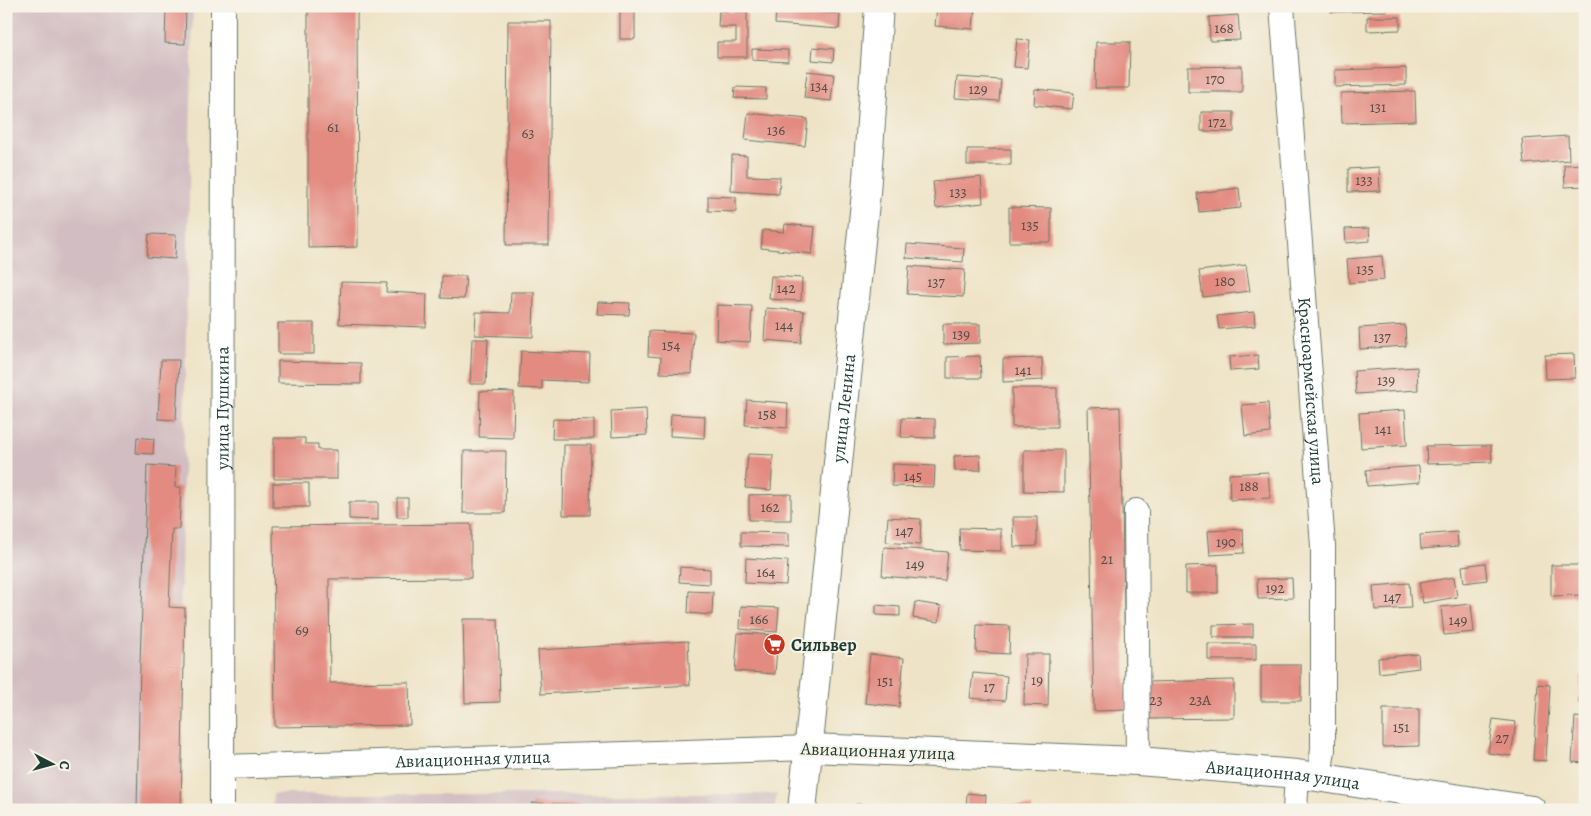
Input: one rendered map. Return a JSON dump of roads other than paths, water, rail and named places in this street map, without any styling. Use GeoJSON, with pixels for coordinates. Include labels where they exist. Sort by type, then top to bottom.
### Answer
{"type":"FeatureCollection","features":[{"type":"Feature","properties":{"kind":"main road","name":"улица Ленина"},"geometry":{"type":"LineString","coordinates":[[802,810],[810,748],[866,192],[878,6]]}},
{"type":"Feature","properties":{"kind":"main road","name":"Авиационная улица"},"geometry":{"type":"LineString","coordinates":[[810,748],[1138,761],[1308,776],[1532,810]]}},
{"type":"Feature","properties":{"kind":"street","name":"улица Пушкина"},"geometry":{"type":"LineString","coordinates":[[222,810],[223,6]]}},
{"type":"Feature","properties":{"kind":"street","name":"Красноармейская улица"},"geometry":{"type":"LineString","coordinates":[[1282,6],[1323,546],[1323,750],[1308,776],[1295,810]]}},
{"type":"Feature","properties":{"kind":"street"},"geometry":{"type":"LineString","coordinates":[[1136,511],[1138,761]]}},
{"type":"Feature","properties":{"kind":"street","name":"Авиационная улица"},"geometry":{"type":"LineString","coordinates":[[222,767],[810,748]]}},
{"type":"Feature","properties":{"kind":"place","name":"Сильвер"},"geometry":{"type":"Point","coordinates":[775,645]}}]}
